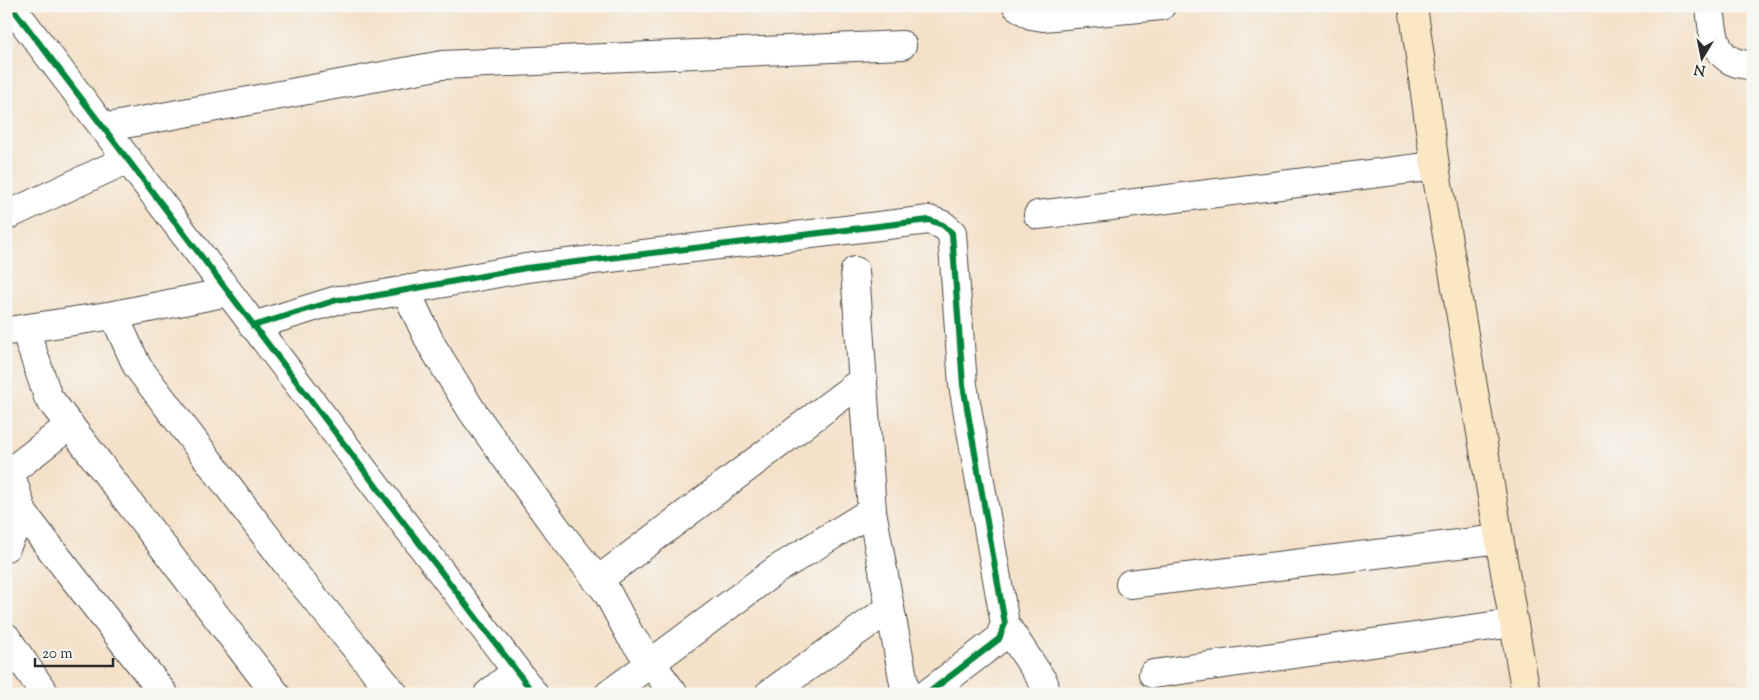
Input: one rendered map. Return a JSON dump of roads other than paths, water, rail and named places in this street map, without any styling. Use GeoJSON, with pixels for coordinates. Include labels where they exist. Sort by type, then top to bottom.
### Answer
{"type":"FeatureCollection","features":[{"type":"Feature","properties":{"kind":"street"},"geometry":{"type":"LineString","coordinates":[[11,6],[534,694]]}},
{"type":"Feature","properties":{"kind":"street"},"geometry":{"type":"LineString","coordinates":[[1017,6],[1031,15],[1043,17],[1161,6]]}},
{"type":"Feature","properties":{"kind":"street"},"geometry":{"type":"LineString","coordinates":[[1413,6],[1434,166],[1512,623],[1526,694]]}},
{"type":"Feature","properties":{"kind":"street"},"geometry":{"type":"LineString","coordinates":[[1710,6],[1713,36],[1717,47],[1736,63],[1753,65]]}},
{"type":"Feature","properties":{"kind":"street"},"geometry":{"type":"LineString","coordinates":[[103,128],[442,65],[902,46]]}},
{"type":"Feature","properties":{"kind":"street"},"geometry":{"type":"LineString","coordinates":[[6,216],[128,159]]}},
{"type":"Feature","properties":{"kind":"street"},"geometry":{"type":"LineString","coordinates":[[1038,215],[1434,166]]}},
{"type":"Feature","properties":{"kind":"street"},"geometry":{"type":"LineString","coordinates":[[253,326],[337,300],[357,299],[526,268],[909,222],[929,220],[943,225],[952,233],[963,385],[1005,624],[1044,683],[1046,694]]}},
{"type":"Feature","properties":{"kind":"street"},"geometry":{"type":"LineString","coordinates":[[855,271],[872,511],[906,694]]}},
{"type":"Feature","properties":{"kind":"street"},"geometry":{"type":"LineString","coordinates":[[405,289],[431,344],[472,411],[606,592],[630,635],[674,694]]}},
{"type":"Feature","properties":{"kind":"street"},"geometry":{"type":"LineString","coordinates":[[228,292],[114,315],[16,330],[48,397],[276,694]]}},
{"type":"Feature","properties":{"kind":"street"},"geometry":{"type":"LineString","coordinates":[[114,315],[138,366],[294,573],[394,694]]}},
{"type":"Feature","properties":{"kind":"street"},"geometry":{"type":"LineString","coordinates":[[597,581],[862,380]]}},
{"type":"Feature","properties":{"kind":"street"},"geometry":{"type":"LineString","coordinates":[[70,425],[16,460],[10,472],[23,513],[164,694]]}},
{"type":"Feature","properties":{"kind":"street"},"geometry":{"type":"LineString","coordinates":[[609,694],[776,570],[872,511]]}},
{"type":"Feature","properties":{"kind":"street"},"geometry":{"type":"LineString","coordinates":[[6,546],[23,513]]}},
{"type":"Feature","properties":{"kind":"street"},"geometry":{"type":"LineString","coordinates":[[1130,584],[1499,539]]}},
{"type":"Feature","properties":{"kind":"street"},"geometry":{"type":"LineString","coordinates":[[769,694],[890,608]]}},
{"type":"Feature","properties":{"kind":"street"},"geometry":{"type":"LineString","coordinates":[[1153,674],[1512,623]]}},
{"type":"Feature","properties":{"kind":"street"},"geometry":{"type":"LineString","coordinates":[[927,694],[999,639],[1005,624]]}},
{"type":"Feature","properties":{"kind":"street"},"geometry":{"type":"LineString","coordinates":[[6,637],[45,694]]}},
{"type":"Feature","properties":{"kind":"street"},"geometry":{"type":"LineString","coordinates":[[488,694],[516,671]]}}]}
